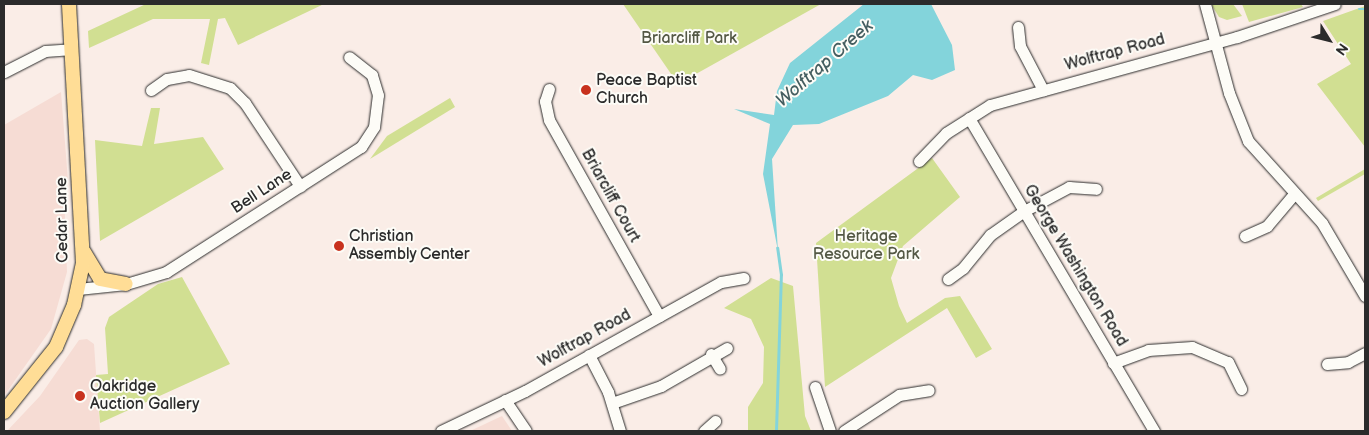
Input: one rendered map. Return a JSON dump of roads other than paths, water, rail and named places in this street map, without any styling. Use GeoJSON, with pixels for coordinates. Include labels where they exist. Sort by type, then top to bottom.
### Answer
{"type":"FeatureCollection","features":[{"type":"Feature","properties":{"kind":"main road","name":"Cedar Lane"},"geometry":{"type":"LineString","coordinates":[[4,412],[56,347],[78,289],[84,252],[69,4]]}},
{"type":"Feature","properties":{"kind":"main road"},"geometry":{"type":"LineString","coordinates":[[84,252],[100,278],[126,284]]}},
{"type":"Feature","properties":{"kind":"street"},"geometry":{"type":"LineString","coordinates":[[1205,4],[1215,43],[1248,142],[1322,224],[1365,296]]}},
{"type":"Feature","properties":{"kind":"street","name":"Wolftrap Road"},"geometry":{"type":"LineString","coordinates":[[919,161],[938,140],[990,106],[1215,43],[1335,4]]}},
{"type":"Feature","properties":{"kind":"street"},"geometry":{"type":"LineString","coordinates":[[1018,27],[1020,46],[1043,90]]}},
{"type":"Feature","properties":{"kind":"street"},"geometry":{"type":"LineString","coordinates":[[4,72],[45,52],[72,48]]}},
{"type":"Feature","properties":{"kind":"street","name":"Bell Lane"},"geometry":{"type":"LineString","coordinates":[[78,289],[126,284],[166,272],[352,153],[374,127],[379,106],[376,84],[366,67],[350,57]]}},
{"type":"Feature","properties":{"kind":"street"},"geometry":{"type":"LineString","coordinates":[[151,90],[166,79],[190,75],[230,88],[245,103],[300,186]]}},
{"type":"Feature","properties":{"kind":"street","name":"Briarcliff Court"},"geometry":{"type":"LineString","coordinates":[[549,89],[545,101],[549,120],[658,316]]}},
{"type":"Feature","properties":{"kind":"street","name":"George Washington Road"},"geometry":{"type":"LineString","coordinates":[[969,118],[1154,431]]}},
{"type":"Feature","properties":{"kind":"street"},"geometry":{"type":"LineString","coordinates":[[948,279],[963,268],[990,235],[1024,211],[1069,187],[1096,189]]}},
{"type":"Feature","properties":{"kind":"street"},"geometry":{"type":"LineString","coordinates":[[1245,236],[1267,226],[1294,194]]}},
{"type":"Feature","properties":{"kind":"street","name":"Wolftrap Road"},"geometry":{"type":"LineString","coordinates":[[441,431],[505,400],[721,282],[744,278]]}},
{"type":"Feature","properties":{"kind":"street"},"geometry":{"type":"LineString","coordinates":[[612,403],[661,386],[712,354],[727,348]]}},
{"type":"Feature","properties":{"kind":"street"},"geometry":{"type":"LineString","coordinates":[[1113,363],[1156,348],[1192,348],[1228,362],[1241,389]]}},
{"type":"Feature","properties":{"kind":"street"},"geometry":{"type":"LineString","coordinates":[[1327,364],[1348,362],[1365,353]]}},
{"type":"Feature","properties":{"kind":"street"},"geometry":{"type":"LineString","coordinates":[[712,354],[720,369]]}},
{"type":"Feature","properties":{"kind":"street"},"geometry":{"type":"LineString","coordinates":[[589,355],[612,403],[620,431]]}},
{"type":"Feature","properties":{"kind":"street"},"geometry":{"type":"LineString","coordinates":[[815,386],[830,431]]}},
{"type":"Feature","properties":{"kind":"street"},"geometry":{"type":"LineString","coordinates":[[844,431],[899,395],[929,390]]}},
{"type":"Feature","properties":{"kind":"street"},"geometry":{"type":"LineString","coordinates":[[505,400],[526,431]]}},
{"type":"Feature","properties":{"kind":"street"},"geometry":{"type":"LineString","coordinates":[[704,431],[715,422]]}},
{"type":"Feature","properties":{"kind":"water","name":"Wolftrap Creek"},"geometry":{"type":"Polygon","coordinates":[[[864,4],[931,4],[952,45],[955,70],[932,80],[913,75],[888,96],[819,124],[793,125],[772,159],[778,251],[763,174],[770,124],[734,109],[774,115],[777,91],[790,63],[864,4]]]}},
{"type":"Feature","properties":{"kind":"waterway"},"geometry":{"type":"LineString","coordinates":[[1359,9],[1365,9]]}},
{"type":"Feature","properties":{"kind":"waterway"},"geometry":{"type":"LineString","coordinates":[[776,431],[781,275],[777,248]]}},
{"type":"Feature","properties":{"kind":"place","name":"Peace Baptist Church"},"geometry":{"type":"Point","coordinates":[586,90]}},
{"type":"Feature","properties":{"kind":"place","name":"Christian Assembly Center"},"geometry":{"type":"Point","coordinates":[339,246]}},
{"type":"Feature","properties":{"kind":"place","name":"Oakridge Auction Gallery"},"geometry":{"type":"Point","coordinates":[80,396]}},
{"type":"Feature","properties":{"kind":"park label","name":"Briarcliff Park"},"geometry":{"type":"Point","coordinates":[689,39]}},
{"type":"Feature","properties":{"kind":"park label","name":"Heritage Resource Park"},"geometry":{"type":"Point","coordinates":[866,246]}}]}
